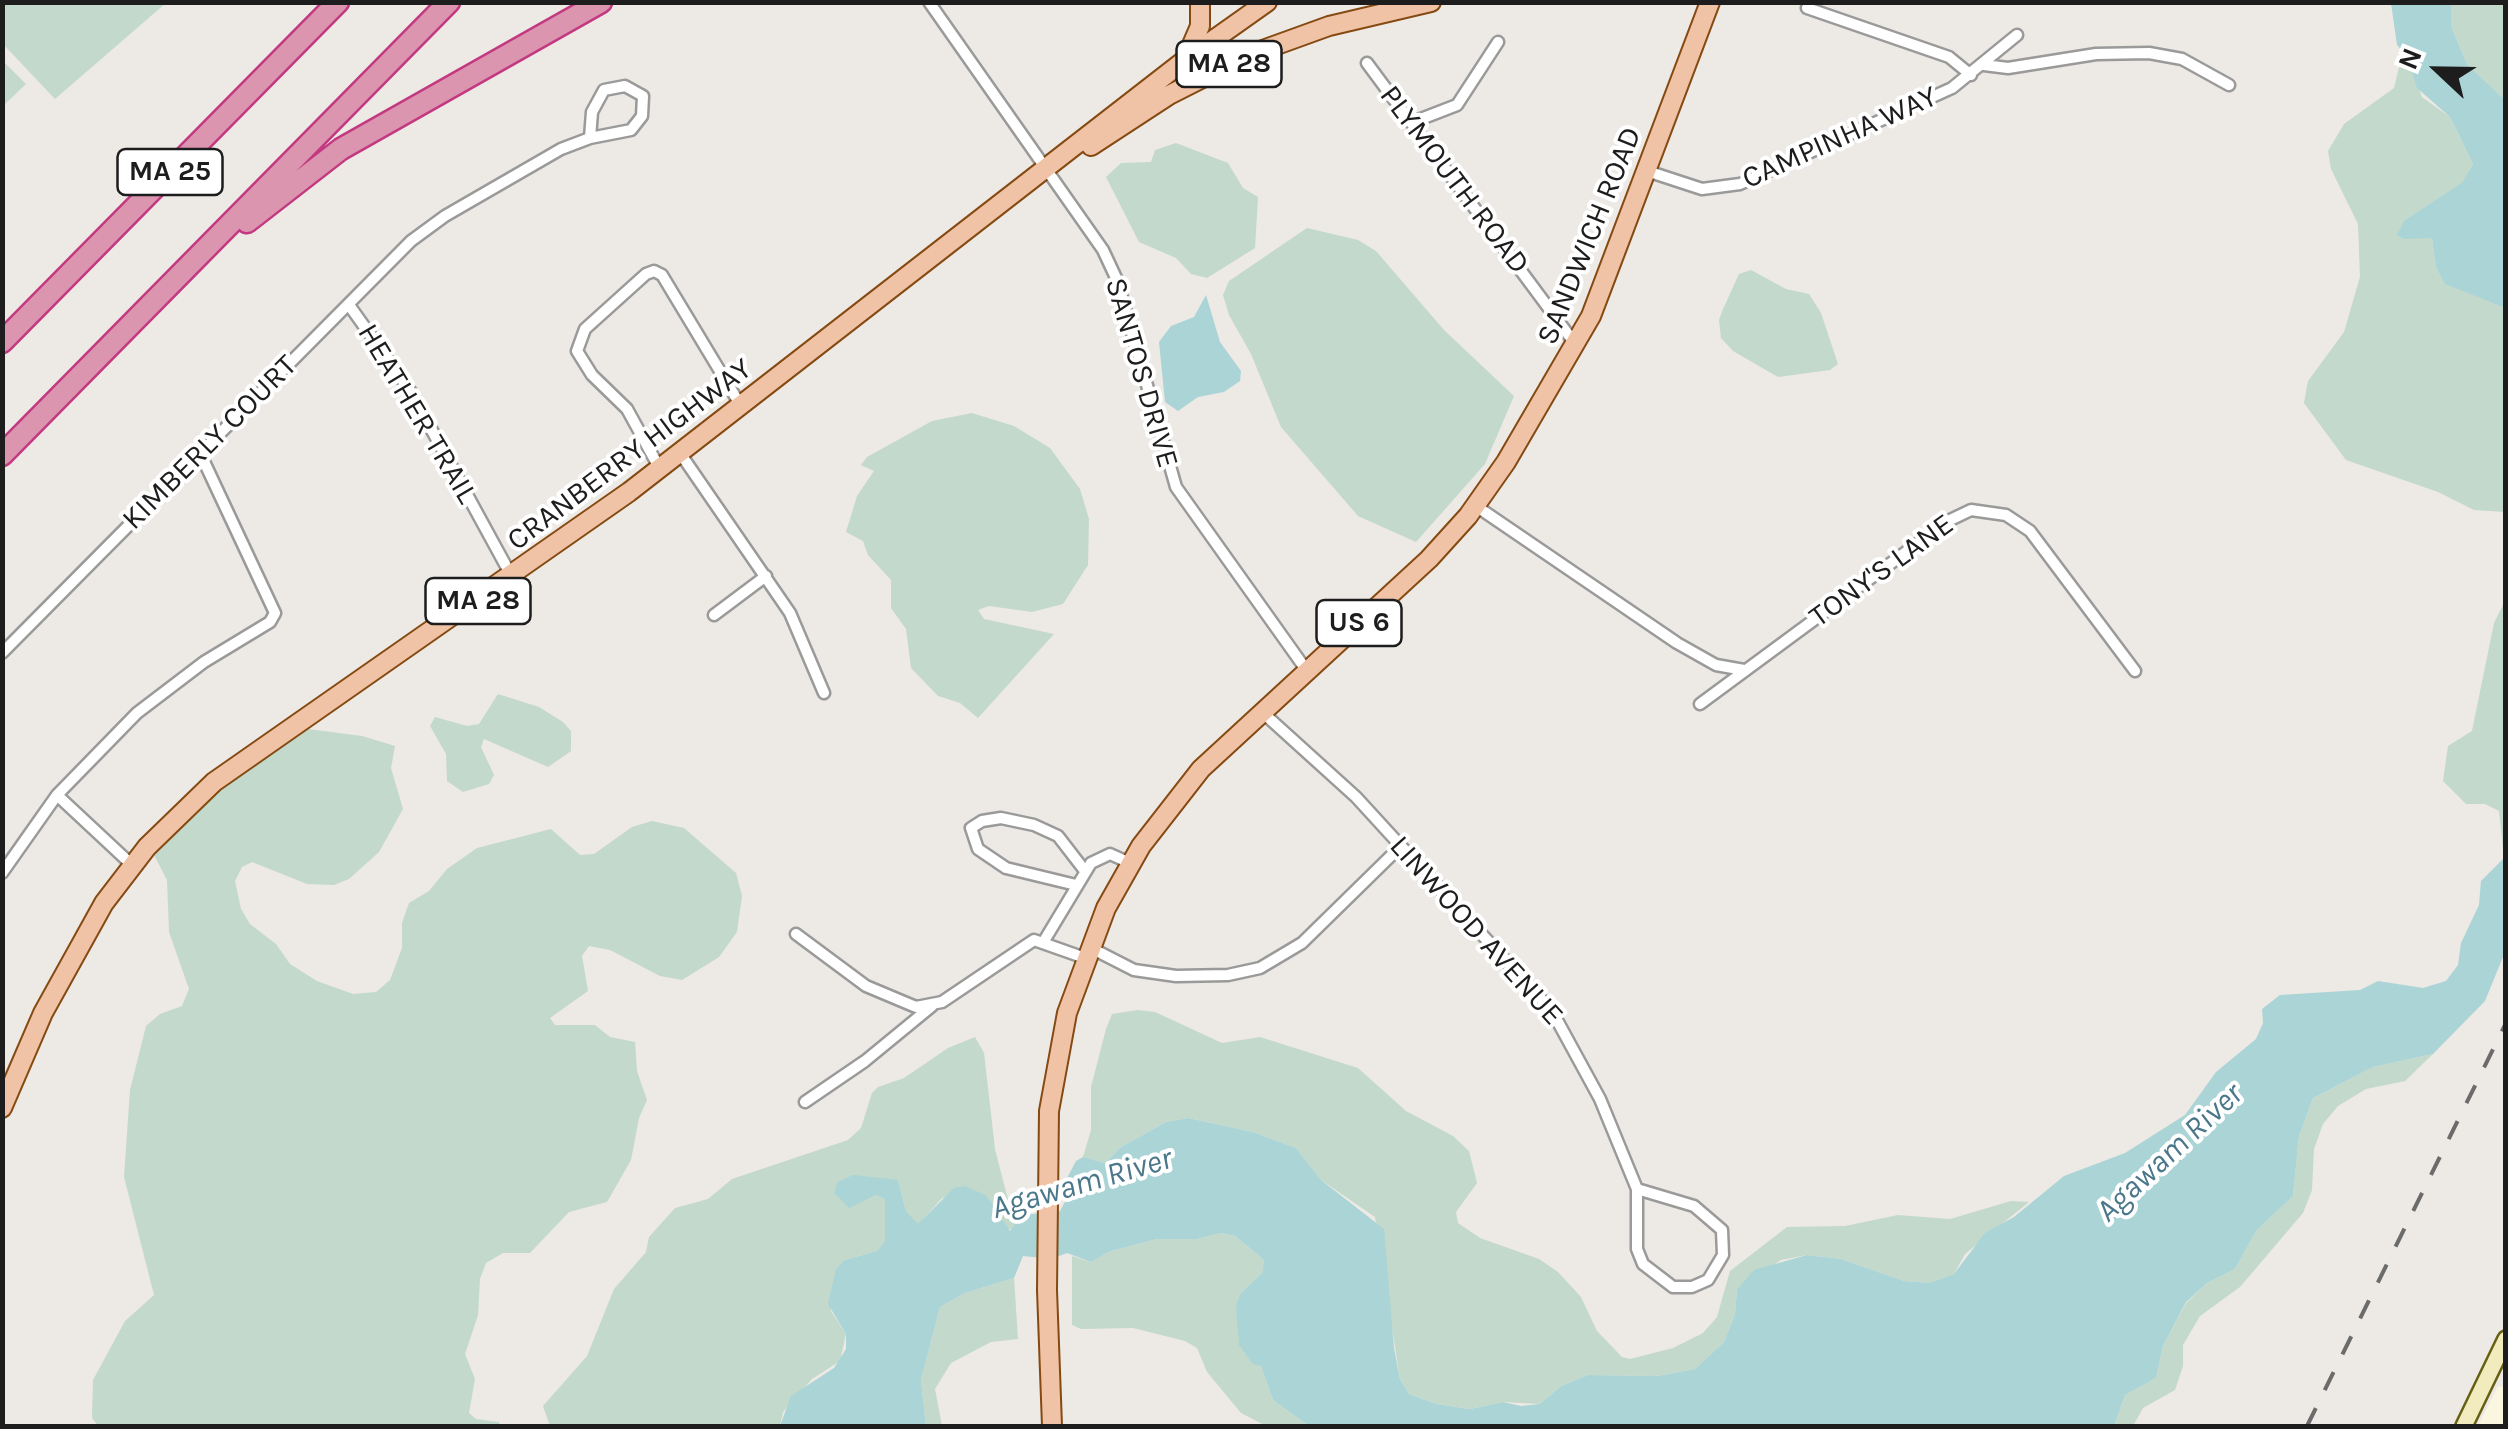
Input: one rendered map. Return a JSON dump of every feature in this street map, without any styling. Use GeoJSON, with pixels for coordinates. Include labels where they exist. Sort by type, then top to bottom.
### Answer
{"type":"FeatureCollection","features":[{"type":"Feature","properties":{"kind":"highway","name":"MA 25"},"geometry":{"type":"LineString","coordinates":[[2,342],[338,2]]}},
{"type":"Feature","properties":{"kind":"highway","name":"MA 25"},"geometry":{"type":"LineString","coordinates":[[2,455],[449,2]]}},
{"type":"Feature","properties":{"kind":"highway"},"geometry":{"type":"LineString","coordinates":[[182,272],[341,149],[601,2]]}},
{"type":"Feature","properties":{"kind":"main road"},"geometry":{"type":"LineString","coordinates":[[1185,60],[1200,26],[1200,2]]}},
{"type":"Feature","properties":{"kind":"main road","name":"CRANBERRY HIGHWAY"},"geometry":{"type":"LineString","coordinates":[[2,1108],[61,978],[132,865],[179,814],[238,764],[512,578],[660,468],[1185,60],[1267,2]]}},
{"type":"Feature","properties":{"kind":"main road","name":"CRANBERRY HIGHWAY"},"geometry":{"type":"LineString","coordinates":[[1047,171],[1169,95],[1246,56],[1330,26],[1431,2]]}},
{"type":"Feature","properties":{"kind":"main road","name":"SANDWICH ROAD"},"geometry":{"type":"LineString","coordinates":[[1052,1426],[1047,1210],[1052,1092],[1087,952],[1130,863],[1188,784],[1429,559],[1476,506],[1577,346],[1713,2]]}},
{"type":"Feature","properties":{"kind":"main road"},"geometry":{"type":"LineString","coordinates":[[2464,1426],[2506,1339]]}},
{"type":"Feature","properties":{"kind":"street","name":"SANTOS DRIVE"},"geometry":{"type":"LineString","coordinates":[[929,2],[1103,250],[1117,280],[1176,487],[1307,671]]}},
{"type":"Feature","properties":{"kind":"street"},"geometry":{"type":"LineString","coordinates":[[1808,8],[1949,57],[1971,75]]}},
{"type":"Feature","properties":{"kind":"street","name":"CAMPINHA WAY"},"geometry":{"type":"LineString","coordinates":[[1648,171],[1702,189],[1729,188],[1940,94],[1984,66],[2017,35]]}},
{"type":"Feature","properties":{"kind":"street"},"geometry":{"type":"LineString","coordinates":[[1412,122],[1457,104],[1498,42]]}},
{"type":"Feature","properties":{"kind":"street"},"geometry":{"type":"LineString","coordinates":[[1984,66],[2008,68],[2096,54],[2150,53],[2182,59],[2229,85]]}},
{"type":"Feature","properties":{"kind":"street","name":"PLYMOUTH ROAD"},"geometry":{"type":"LineString","coordinates":[[1367,63],[1577,346]]}},
{"type":"Feature","properties":{"kind":"street","name":"KIMBERLY COURT"},"geometry":{"type":"LineString","coordinates":[[2,653],[420,234],[515,174],[590,138],[636,127],[643,96],[624,86],[604,90],[592,112],[590,138]]}},
{"type":"Feature","properties":{"kind":"street"},"geometry":{"type":"LineString","coordinates":[[660,468],[622,403],[584,366],[577,351],[580,340],[602,311],[654,271],[669,285],[740,406]]}},
{"type":"Feature","properties":{"kind":"street","name":"HEATHER TRAIL"},"geometry":{"type":"LineString","coordinates":[[349,304],[412,392],[512,578]]}},
{"type":"Feature","properties":{"kind":"street"},"geometry":{"type":"LineString","coordinates":[[2,874],[57,796],[137,712],[274,616],[274,607],[200,453]]}},
{"type":"Feature","properties":{"kind":"street"},"geometry":{"type":"LineString","coordinates":[[680,453],[798,629],[824,693]]}},
{"type":"Feature","properties":{"kind":"street"},"geometry":{"type":"LineString","coordinates":[[1476,506],[1690,651],[1724,668],[1745,670]]}},
{"type":"Feature","properties":{"kind":"street","name":"TONY'S LANE"},"geometry":{"type":"LineString","coordinates":[[1700,704],[1948,521],[1978,509],[2006,514],[2030,531],[2135,671]]}},
{"type":"Feature","properties":{"kind":"street"},"geometry":{"type":"LineString","coordinates":[[714,615],[766,576]]}},
{"type":"Feature","properties":{"kind":"street","name":"LINWOOD AVENUE"},"geometry":{"type":"LineString","coordinates":[[1261,712],[1312,754],[1401,846],[1561,1023],[1608,1116],[1637,1188],[1637,1249],[1643,1264],[1674,1286],[1692,1288],[1708,1280],[1720,1264],[1725,1246],[1718,1223],[1694,1206],[1637,1188]]}},
{"type":"Feature","properties":{"kind":"street"},"geometry":{"type":"LineString","coordinates":[[57,796],[132,865]]}},
{"type":"Feature","properties":{"kind":"street"},"geometry":{"type":"LineString","coordinates":[[1076,884],[1021,874],[994,862],[974,844],[973,826],[1001,818],[1034,824],[1061,839],[1085,870]]}},
{"type":"Feature","properties":{"kind":"street"},"geometry":{"type":"LineString","coordinates":[[805,1102],[865,1062],[932,1006],[1020,946],[1044,942],[1087,952],[1134,970],[1176,976],[1228,975],[1260,968],[1302,943],[1401,846]]}},
{"type":"Feature","properties":{"kind":"street"},"geometry":{"type":"LineString","coordinates":[[1044,942],[1085,870],[1103,855],[1117,855],[1130,863]]}},
{"type":"Feature","properties":{"kind":"street"},"geometry":{"type":"LineString","coordinates":[[796,934],[878,993],[908,1005],[932,1006]]}},
{"type":"Feature","properties":{"kind":"shaded area"},"geometry":{"type":"Polygon","coordinates":[[[2498,1386],[2505,1388],[2505,1426],[2478,1426],[2498,1386]]]}},
{"type":"Feature","properties":{"kind":"green space"},"geometry":{"type":"Polygon","coordinates":[[[3,2],[166,3],[55,99],[3,44],[3,2]]]}},
{"type":"Feature","properties":{"kind":"green space"},"geometry":{"type":"Polygon","coordinates":[[[2451,3],[2505,3],[2505,100],[2467,64],[2451,26],[2451,3]]]}},
{"type":"Feature","properties":{"kind":"green space"},"geometry":{"type":"Polygon","coordinates":[[[2402,55],[2408,58],[2422,97],[2450,117],[2473,164],[2462,184],[2405,220],[2414,236],[2432,238],[2436,267],[2446,284],[2505,308],[2505,512],[2474,510],[2438,492],[2346,460],[2304,403],[2308,381],[2344,332],[2360,277],[2358,224],[2331,169],[2328,151],[2344,124],[2394,88],[2402,55]]]}},
{"type":"Feature","properties":{"kind":"green space"},"geometry":{"type":"Polygon","coordinates":[[[3,61],[26,84],[3,106],[3,61]]]}},
{"type":"Feature","properties":{"kind":"green space"},"geometry":{"type":"Polygon","coordinates":[[[1176,143],[1228,163],[1243,188],[1258,197],[1255,248],[1207,278],[1191,274],[1176,258],[1139,242],[1106,177],[1121,163],[1151,162],[1155,150],[1176,143]]]}},
{"type":"Feature","properties":{"kind":"green space"},"geometry":{"type":"Polygon","coordinates":[[[1307,228],[1358,240],[1376,251],[1444,330],[1514,396],[1485,464],[1416,542],[1358,516],[1281,427],[1251,354],[1229,315],[1223,295],[1229,281],[1307,228]]]}},
{"type":"Feature","properties":{"kind":"green space"},"geometry":{"type":"Polygon","coordinates":[[[1751,270],[1786,289],[1809,294],[1821,313],[1838,364],[1830,370],[1778,377],[1733,351],[1721,338],[1719,320],[1739,274],[1751,270]]]}},
{"type":"Feature","properties":{"kind":"green space"},"geometry":{"type":"Polygon","coordinates":[[[972,413],[1014,426],[1050,448],[1080,489],[1089,519],[1088,565],[1063,604],[1032,612],[989,606],[978,610],[984,619],[1054,634],[978,718],[960,703],[938,696],[911,668],[906,629],[891,608],[891,580],[868,555],[863,541],[846,532],[857,496],[874,471],[861,465],[867,457],[932,421],[972,413]]]}},
{"type":"Feature","properties":{"kind":"green space"},"geometry":{"type":"Polygon","coordinates":[[[2505,601],[2504,858],[2499,811],[2485,804],[2466,804],[2443,781],[2448,746],[2472,731],[2494,623],[2505,601]]]}},
{"type":"Feature","properties":{"kind":"green space"},"geometry":{"type":"Polygon","coordinates":[[[498,694],[539,707],[563,722],[571,731],[571,751],[548,767],[484,739],[481,747],[494,775],[489,784],[463,792],[447,781],[446,754],[430,726],[435,717],[467,726],[479,724],[498,694]]]}},
{"type":"Feature","properties":{"kind":"green space"},"geometry":{"type":"Polygon","coordinates":[[[308,729],[362,736],[395,746],[391,768],[403,809],[379,852],[349,879],[334,885],[307,884],[252,862],[242,867],[235,881],[241,909],[250,924],[276,944],[290,964],[317,981],[353,994],[376,992],[390,980],[402,948],[402,923],[409,903],[429,891],[447,869],[477,848],[551,829],[580,855],[594,854],[632,827],[652,821],[684,828],[736,873],[742,896],[737,932],[719,957],[682,980],[660,976],[610,950],[589,946],[582,956],[588,991],[550,1018],[555,1025],[595,1025],[610,1037],[635,1042],[637,1071],[647,1100],[639,1118],[631,1160],[607,1202],[569,1212],[530,1253],[503,1253],[486,1263],[480,1279],[478,1315],[465,1354],[475,1379],[469,1413],[476,1419],[499,1422],[500,1426],[98,1426],[92,1418],[93,1380],[125,1321],[154,1295],[124,1177],[130,1090],[146,1026],[160,1014],[182,1006],[189,989],[169,932],[167,880],[154,855],[157,838],[217,783],[288,732],[308,729]]]}},
{"type":"Feature","properties":{"kind":"green space"},"geometry":{"type":"Polygon","coordinates":[[[1155,1012],[1222,1043],[1260,1037],[1358,1068],[1406,1111],[1453,1136],[1469,1151],[1477,1183],[1456,1212],[1458,1223],[1480,1238],[1539,1259],[1558,1272],[1581,1297],[1597,1331],[1622,1357],[1630,1359],[1673,1348],[1703,1333],[1717,1317],[1730,1271],[1787,1227],[1845,1226],[1898,1215],[1950,1219],[2011,1201],[2029,1202],[1965,1254],[1954,1274],[1929,1283],[1904,1281],[1841,1259],[1807,1255],[1781,1260],[1737,1290],[1735,1314],[1724,1342],[1695,1369],[1657,1376],[1588,1375],[1561,1386],[1540,1404],[1503,1402],[1470,1409],[1436,1404],[1409,1394],[1400,1379],[1375,1217],[1321,1180],[1296,1148],[1253,1132],[1188,1118],[1166,1122],[1121,1147],[1105,1163],[1083,1157],[1091,1130],[1091,1087],[1106,1029],[1112,1014],[1155,1012]]]}},
{"type":"Feature","properties":{"kind":"green space"},"geometry":{"type":"Polygon","coordinates":[[[975,1037],[984,1053],[995,1149],[1006,1192],[1011,1209],[1023,1215],[1016,1228],[1007,1230],[987,1196],[942,1198],[918,1225],[906,1211],[898,1180],[862,1204],[876,1195],[885,1199],[885,1241],[877,1251],[845,1260],[831,1311],[846,1334],[840,1361],[812,1379],[783,1412],[780,1426],[550,1426],[543,1406],[587,1356],[614,1289],[646,1252],[649,1237],[675,1208],[708,1199],[732,1179],[848,1140],[861,1128],[872,1093],[878,1087],[904,1078],[948,1048],[975,1037]]]}},
{"type":"Feature","properties":{"kind":"green space"},"geometry":{"type":"Polygon","coordinates":[[[2433,1054],[2405,1081],[2366,1089],[2338,1106],[2323,1124],[2314,1149],[2312,1190],[2303,1213],[2240,1287],[2200,1316],[2183,1345],[2183,1366],[2175,1390],[2143,1408],[2133,1426],[2114,1426],[2125,1395],[2156,1378],[2163,1346],[2186,1303],[2207,1283],[2235,1269],[2256,1231],[2293,1196],[2299,1136],[2313,1098],[2373,1067],[2433,1054]]]}},
{"type":"Feature","properties":{"kind":"green space"},"geometry":{"type":"Polygon","coordinates":[[[1221,1233],[1235,1236],[1264,1260],[1262,1273],[1241,1293],[1273,1400],[1309,1426],[1266,1426],[1241,1413],[1207,1372],[1197,1348],[1185,1341],[1133,1328],[1081,1329],[1072,1325],[1072,1256],[1091,1262],[1111,1251],[1157,1239],[1197,1239],[1221,1233]]]}},
{"type":"Feature","properties":{"kind":"green space"},"geometry":{"type":"Polygon","coordinates":[[[1014,1278],[1018,1339],[991,1342],[951,1363],[935,1389],[942,1426],[926,1426],[921,1380],[940,1307],[965,1293],[1014,1278]]]}},
{"type":"Feature","properties":{"kind":"water"},"geometry":{"type":"Polygon","coordinates":[[[2391,3],[2451,3],[2451,26],[2467,64],[2505,100],[2505,308],[2445,284],[2436,267],[2432,238],[2404,239],[2397,235],[2405,220],[2462,183],[2473,164],[2450,117],[2417,88],[2408,58],[2397,45],[2391,3]]]}},
{"type":"Feature","properties":{"kind":"water"},"geometry":{"type":"Polygon","coordinates":[[[1206,295],[1220,342],[1241,371],[1240,381],[1224,392],[1198,397],[1178,411],[1165,402],[1159,342],[1171,326],[1194,317],[1206,295]]]}},
{"type":"Feature","properties":{"kind":"water","name":"Agawam River"},"geometry":{"type":"Polygon","coordinates":[[[2505,857],[2505,952],[2485,1001],[2433,1054],[2373,1067],[2313,1098],[2299,1136],[2293,1196],[2256,1231],[2235,1269],[2207,1283],[2186,1302],[2163,1346],[2156,1378],[2125,1395],[2114,1426],[1309,1426],[1273,1400],[1261,1366],[1253,1364],[1239,1345],[1236,1305],[1241,1293],[1262,1273],[1264,1260],[1235,1236],[1221,1233],[1197,1239],[1157,1239],[1111,1251],[1091,1262],[1067,1253],[1051,1259],[1023,1256],[1014,1278],[965,1293],[940,1307],[921,1380],[926,1426],[780,1426],[791,1396],[834,1368],[846,1349],[846,1334],[828,1304],[836,1269],[845,1260],[877,1251],[885,1241],[885,1199],[876,1195],[849,1208],[834,1193],[838,1182],[853,1175],[898,1180],[906,1211],[918,1224],[954,1188],[965,1186],[987,1196],[1010,1231],[1023,1215],[1060,1211],[1066,1200],[1066,1180],[1076,1161],[1083,1157],[1105,1163],[1121,1147],[1166,1122],[1188,1118],[1253,1132],[1296,1148],[1321,1180],[1384,1229],[1394,1348],[1400,1379],[1409,1394],[1436,1404],[1470,1409],[1503,1402],[1521,1406],[1540,1404],[1561,1386],[1588,1375],[1657,1376],[1695,1369],[1724,1342],[1735,1314],[1737,1290],[1754,1270],[1807,1255],[1841,1259],[1904,1281],[1929,1283],[1954,1274],[1985,1233],[2014,1217],[2064,1176],[2125,1153],[2185,1115],[2216,1072],[2256,1039],[2263,1023],[2262,1009],[2280,995],[2360,990],[2378,981],[2423,988],[2446,981],[2458,965],[2461,943],[2479,905],[2481,881],[2505,857]]]}},
{"type":"Feature","properties":{"kind":"railway"},"geometry":{"type":"LineString","coordinates":[[2307,1426],[2506,1023]]}}]}
